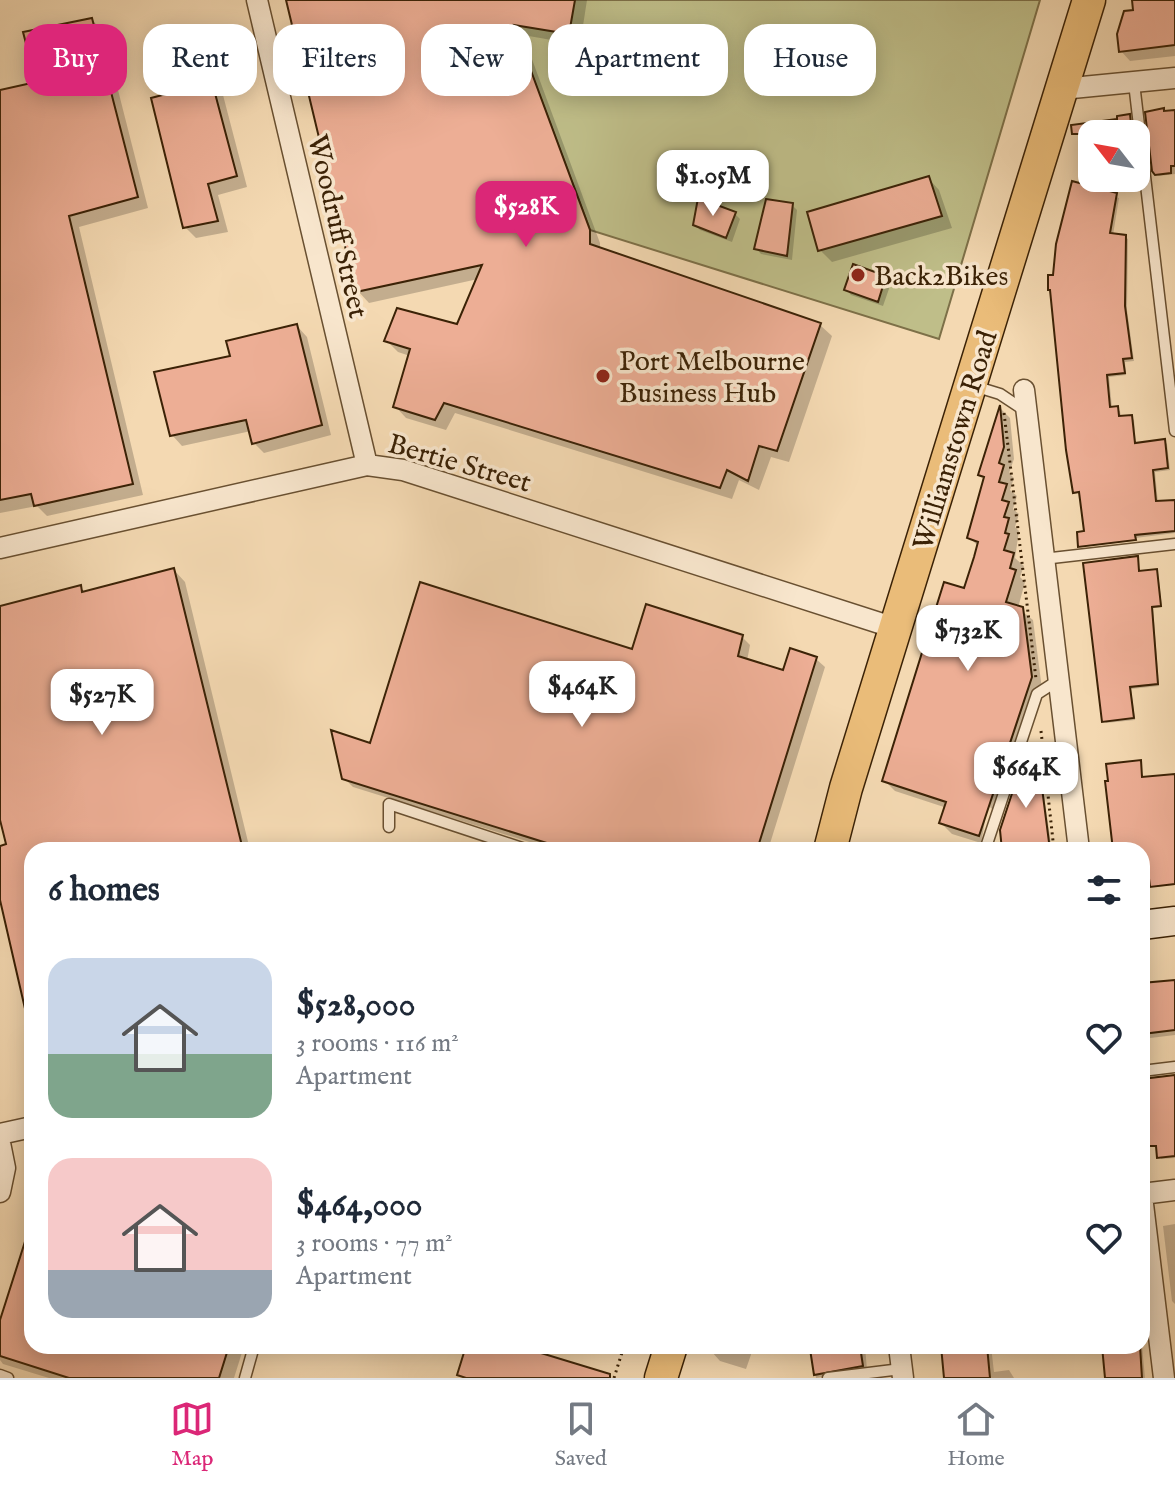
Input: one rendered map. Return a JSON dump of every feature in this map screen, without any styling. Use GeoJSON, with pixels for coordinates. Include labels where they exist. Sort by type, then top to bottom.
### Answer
{"type":"FeatureCollection","features":[{"type":"Feature","properties":{"kind":"main road","name":"Williamstown Road"},"geometry":{"type":"LineString","coordinates":[[832,842],[846,788],[1089,0]]}},
{"type":"Feature","properties":{"kind":"main road","name":"Williamstown Road"},"geometry":{"type":"LineString","coordinates":[[820,842],[846,788]]}},
{"type":"Feature","properties":{"kind":"main road"},"geometry":{"type":"LineString","coordinates":[[661,1378],[668,1354]]}},
{"type":"Feature","properties":{"kind":"street","name":"Woodruff Street"},"geometry":{"type":"LineString","coordinates":[[257,0],[367,465]]}},
{"type":"Feature","properties":{"kind":"street"},"geometry":{"type":"LineString","coordinates":[[1062,89],[1175,78]]}},
{"type":"Feature","properties":{"kind":"street"},"geometry":{"type":"LineString","coordinates":[[1024,390],[1078,842]]}},
{"type":"Feature","properties":{"kind":"street","name":"Bertie Street"},"geometry":{"type":"LineString","coordinates":[[0,548],[367,465],[403,470],[895,628]]}},
{"type":"Feature","properties":{"kind":"street"},"geometry":{"type":"LineString","coordinates":[[1150,924],[1175,921]]}},
{"type":"Feature","properties":{"kind":"street"},"geometry":{"type":"LineString","coordinates":[[1150,941],[1175,939]]}},
{"type":"Feature","properties":{"kind":"street"},"geometry":{"type":"LineString","coordinates":[[0,1134],[24,1129]]}},
{"type":"Feature","properties":{"kind":"street"},"geometry":{"type":"LineString","coordinates":[[0,1143],[5,1168],[0,1192]]}},
{"type":"Feature","properties":{"kind":"street"},"geometry":{"type":"LineString","coordinates":[[1150,1194],[1175,1190]]}},
{"type":"Feature","properties":{"kind":"street"},"geometry":{"type":"LineString","coordinates":[[1150,1316],[1164,1378]]}},
{"type":"Feature","properties":{"kind":"street"},"geometry":{"type":"LineString","coordinates":[[900,1354],[902,1374]]}},
{"type":"Feature","properties":{"kind":"lane"},"geometry":{"type":"LineString","coordinates":[[1134,83],[1175,431]]}},
{"type":"Feature","properties":{"kind":"lane"},"geometry":{"type":"LineString","coordinates":[[971,385],[1000,394],[1026,411]]}},
{"type":"Feature","properties":{"kind":"lane"},"geometry":{"type":"LineString","coordinates":[[1043,559],[1175,544]]}},
{"type":"Feature","properties":{"kind":"lane"},"geometry":{"type":"LineString","coordinates":[[988,842],[1037,694],[1057,681]]}},
{"type":"Feature","properties":{"kind":"lane"},"geometry":{"type":"LineString","coordinates":[[389,827],[389,804],[505,842]]}},
{"type":"Feature","properties":{"kind":"lane"},"geometry":{"type":"LineString","coordinates":[[449,838],[451,823]]}},
{"type":"Feature","properties":{"kind":"lane"},"geometry":{"type":"LineString","coordinates":[[1150,1070],[1175,1067]]}},
{"type":"Feature","properties":{"kind":"lane"},"geometry":{"type":"LineString","coordinates":[[245,1378],[252,1354]]}},
{"type":"Feature","properties":{"kind":"lane"},"geometry":{"type":"LineString","coordinates":[[828,1378],[902,1374]]}},
{"type":"Feature","properties":{"kind":"lane"},"geometry":{"type":"LineString","coordinates":[[0,1375],[8,1378]]}},
{"type":"Feature","properties":{"kind":"path"},"geometry":{"type":"LineString","coordinates":[[1001,410],[1005,413],[1053,842]]}},
{"type":"Feature","properties":{"kind":"path"},"geometry":{"type":"LineString","coordinates":[[614,1378],[622,1354]]}},
{"type":"Feature","properties":{"kind":"shaded area"},"geometry":{"type":"Polygon","coordinates":[[[504,0],[1040,0],[939,339],[590,230],[532,75],[532,24],[513,24],[504,0]]]}},
{"type":"Feature","properties":{"kind":"building"},"geometry":{"type":"Polygon","coordinates":[[[286,0],[575,0],[571,24],[548,24],[548,31],[532,28],[532,24],[421,24],[421,96],[532,96],[532,74],[590,230],[590,244],[821,323],[777,451],[759,446],[748,481],[727,470],[720,488],[444,403],[435,420],[393,407],[410,349],[384,341],[397,308],[457,324],[482,265],[356,292],[309,96],[405,96],[405,24],[292,24],[286,0]]]}},
{"type":"Feature","properties":{"kind":"building"},"geometry":{"type":"Polygon","coordinates":[[[1132,0],[1175,0],[1175,45],[1119,52],[1117,34],[1124,11],[1133,10],[1132,0]]]}},
{"type":"Feature","properties":{"kind":"building"},"geometry":{"type":"Polygon","coordinates":[[[92,18],[94,24],[62,24],[92,18]]]}},
{"type":"Feature","properties":{"kind":"building"},"geometry":{"type":"Polygon","coordinates":[[[24,85],[24,96],[112,96],[138,197],[69,216],[133,484],[34,506],[31,494],[0,500],[0,90],[24,85]]]}},
{"type":"Feature","properties":{"kind":"building"},"geometry":{"type":"Polygon","coordinates":[[[216,96],[237,176],[208,184],[218,221],[183,228],[151,98],[216,96]]]}},
{"type":"Feature","properties":{"kind":"building"},"geometry":{"type":"Polygon","coordinates":[[[1164,108],[1164,111],[1175,110],[1175,166],[1171,166],[1171,173],[1155,175],[1152,171],[1150,120],[1146,120],[1145,112],[1164,108]]]}},
{"type":"Feature","properties":{"kind":"building"},"geometry":{"type":"Polygon","coordinates":[[[1130,114],[1131,120],[1109,120],[1117,119],[1117,116],[1130,114]]]}},
{"type":"Feature","properties":{"kind":"building"},"geometry":{"type":"Polygon","coordinates":[[[1078,124],[1078,134],[1072,134],[1071,125],[1078,124]]]}},
{"type":"Feature","properties":{"kind":"building"},"geometry":{"type":"Polygon","coordinates":[[[929,176],[942,216],[818,251],[807,212],[929,176]]]}},
{"type":"Feature","properties":{"kind":"building"},"geometry":{"type":"Polygon","coordinates":[[[1072,181],[1078,183],[1078,192],[1117,193],[1110,233],[1126,235],[1125,306],[1132,358],[1123,359],[1125,373],[1107,375],[1110,407],[1118,406],[1119,416],[1132,415],[1135,443],[1165,439],[1168,468],[1153,470],[1156,501],[1175,500],[1175,531],[1135,535],[1136,540],[1078,547],[1077,532],[1084,531],[1079,492],[1073,493],[1066,450],[1048,290],[1048,275],[1053,275],[1056,244],[1072,181]]]}},
{"type":"Feature","properties":{"kind":"building"},"geometry":{"type":"Polygon","coordinates":[[[698,198],[736,212],[726,238],[693,225],[698,198]]]}},
{"type":"Feature","properties":{"kind":"building"},"geometry":{"type":"Polygon","coordinates":[[[766,199],[793,203],[787,256],[754,249],[766,199]]]}},
{"type":"Feature","properties":{"kind":"building"},"geometry":{"type":"Polygon","coordinates":[[[853,264],[886,276],[878,302],[844,290],[853,264]]]}},
{"type":"Feature","properties":{"kind":"building"},"geometry":{"type":"Polygon","coordinates":[[[297,324],[322,425],[252,444],[246,420],[170,436],[154,372],[230,356],[226,341],[297,324]]]}},
{"type":"Feature","properties":{"kind":"building"},"geometry":{"type":"Polygon","coordinates":[[[1000,405],[1004,447],[999,463],[1004,465],[999,482],[1007,484],[1002,500],[1009,502],[1004,517],[1009,518],[1005,533],[1009,534],[1004,550],[1014,553],[1010,568],[1016,570],[1006,602],[1023,607],[1032,677],[979,836],[939,823],[946,802],[882,781],[944,582],[964,588],[974,557],[978,542],[967,538],[984,477],[978,475],[1000,405]]]}},
{"type":"Feature","properties":{"kind":"building"},"geometry":{"type":"Polygon","coordinates":[[[1138,556],[1139,571],[1157,569],[1161,606],[1152,607],[1158,684],[1130,687],[1134,718],[1102,722],[1083,563],[1138,556]]]}},
{"type":"Feature","properties":{"kind":"building"},"geometry":{"type":"Polygon","coordinates":[[[174,568],[241,842],[24,842],[24,1004],[0,900],[0,846],[6,844],[0,820],[0,606],[81,585],[82,592],[174,568]]]}},
{"type":"Feature","properties":{"kind":"building"},"geometry":{"type":"Polygon","coordinates":[[[420,582],[632,649],[646,604],[743,635],[738,656],[783,670],[790,648],[817,657],[759,842],[543,842],[342,779],[331,730],[370,743],[420,582]]]}},
{"type":"Feature","properties":{"kind":"building"},"geometry":{"type":"Polygon","coordinates":[[[1028,745],[1037,749],[1049,842],[1001,842],[1000,830],[1028,745]]]}},
{"type":"Feature","properties":{"kind":"building"},"geometry":{"type":"Polygon","coordinates":[[[1141,760],[1142,777],[1175,774],[1175,884],[1150,887],[1150,842],[1112,842],[1106,764],[1141,760]]]}},
{"type":"Feature","properties":{"kind":"building"},"geometry":{"type":"Polygon","coordinates":[[[1175,980],[1175,1030],[1150,1033],[1150,982],[1175,980]]]}},
{"type":"Feature","properties":{"kind":"building"},"geometry":{"type":"Polygon","coordinates":[[[1175,1075],[1175,1156],[1157,1158],[1156,1146],[1150,1146],[1150,1078],[1175,1075]]]}},
{"type":"Feature","properties":{"kind":"building"},"geometry":{"type":"Polygon","coordinates":[[[24,1245],[24,1354],[226,1354],[219,1378],[69,1378],[0,1356],[0,1320],[24,1245]]]}},
{"type":"Feature","properties":{"kind":"building"},"geometry":{"type":"Polygon","coordinates":[[[464,1354],[544,1354],[610,1374],[610,1378],[466,1378],[457,1375],[464,1354]]]}},
{"type":"Feature","properties":{"kind":"building"},"geometry":{"type":"Polygon","coordinates":[[[811,1354],[861,1354],[863,1366],[814,1375],[811,1354]]]}},
{"type":"Feature","properties":{"kind":"building"},"geometry":{"type":"Polygon","coordinates":[[[942,1354],[988,1354],[990,1378],[944,1378],[942,1354]]]}},
{"type":"Feature","properties":{"kind":"building"},"geometry":{"type":"Polygon","coordinates":[[[1103,1354],[1140,1354],[1142,1378],[1105,1378],[1103,1354]]]}},
{"type":"Feature","properties":{"kind":"place","name":"Back2Bikes"},"geometry":{"type":"Point","coordinates":[858,275]}},
{"type":"Feature","properties":{"kind":"place","name":"Port Melbourne Business Hub"},"geometry":{"type":"Point","coordinates":[603,376]}}]}
